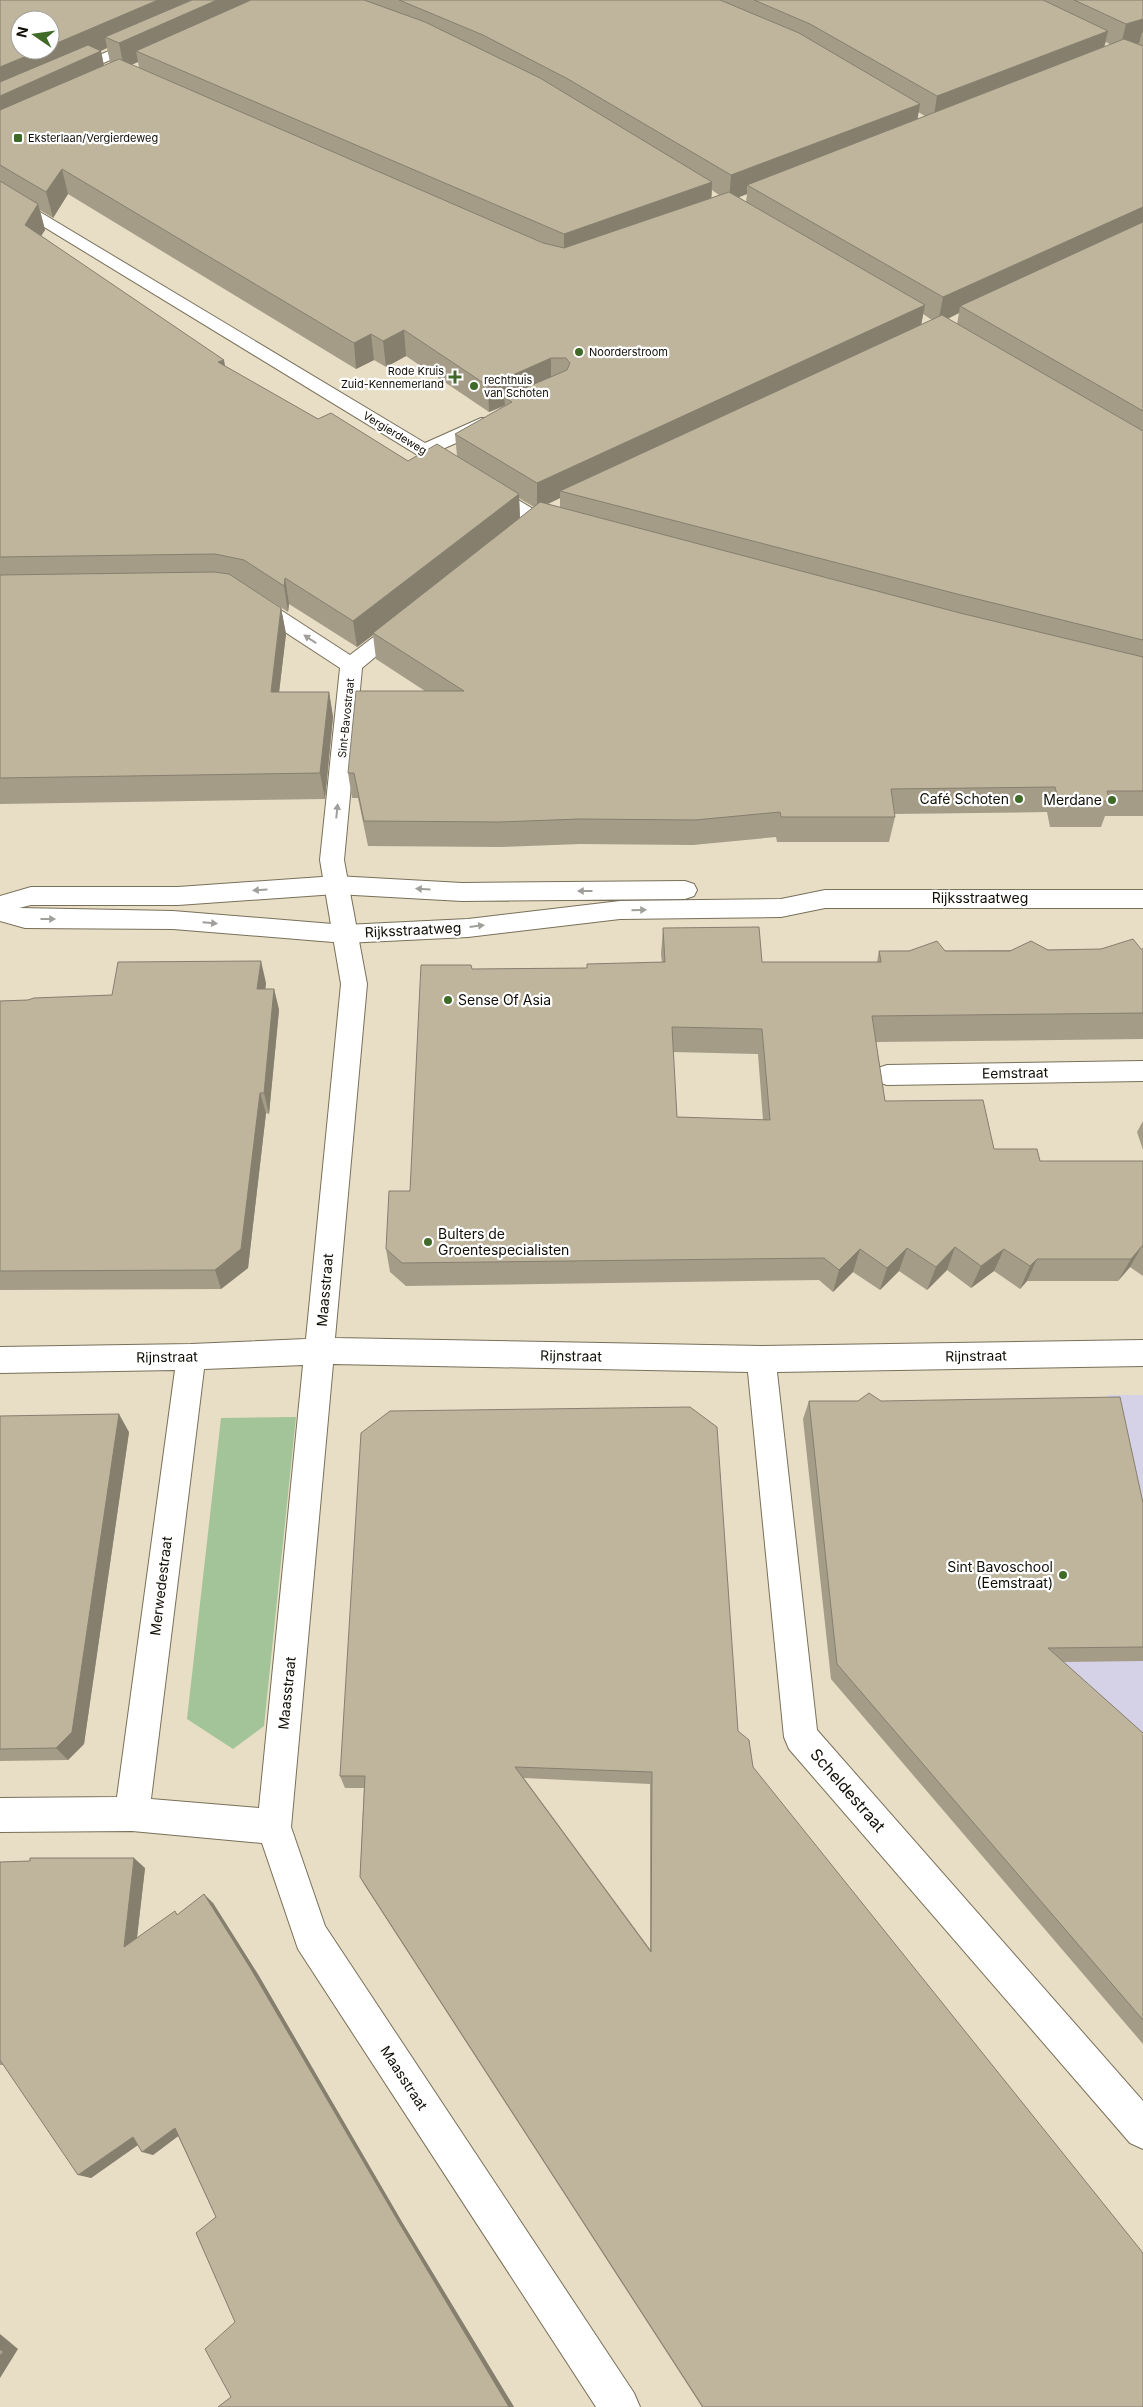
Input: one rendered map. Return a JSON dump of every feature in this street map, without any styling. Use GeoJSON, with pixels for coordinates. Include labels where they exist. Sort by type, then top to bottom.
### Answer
{"type":"FeatureCollection","features":[{"type":"Feature","properties":{"kind":"street"},"geometry":{"type":"LineString","coordinates":[[0,103],[156,35]]}},
{"type":"Feature","properties":{"kind":"street"},"geometry":{"type":"LineString","coordinates":[[94,63],[116,73]]}},
{"type":"Feature","properties":{"kind":"street","name":"Vergierdeweg"},"geometry":{"type":"LineString","coordinates":[[0,193],[423,451],[528,525],[583,532]]}},
{"type":"Feature","properties":{"kind":"street"},"geometry":{"type":"LineString","coordinates":[[423,451],[501,416]]}},
{"type":"Feature","properties":{"kind":"street"},"geometry":{"type":"LineString","coordinates":[[528,525],[563,507]]}},
{"type":"Feature","properties":{"kind":"street"},"geometry":{"type":"LineString","coordinates":[[234,592],[241,593],[351,665]]}},
{"type":"Feature","properties":{"kind":"street","name":"Sint-Bavostraat"},"geometry":{"type":"LineString","coordinates":[[336,885],[332,860],[351,665],[421,611]]}},
{"type":"Feature","properties":{"kind":"street","name":"Rijksstraatweg"},"geometry":{"type":"LineString","coordinates":[[0,905],[31,896],[178,896],[336,885],[462,892],[779,890],[825,899]]}},
{"type":"Feature","properties":{"kind":"street","name":"Maasstraat"},"geometry":{"type":"LineString","coordinates":[[336,885],[354,984],[274,1827],[311,1936],[620,2407]]}},
{"type":"Feature","properties":{"kind":"street","name":"Rijksstraatweg"},"geometry":{"type":"LineString","coordinates":[[0,912],[25,919],[173,920],[344,934],[468,928],[620,910],[781,908],[825,899],[1140,897]]}},
{"type":"Feature","properties":{"kind":"street","name":"Eemstraat"},"geometry":{"type":"LineString","coordinates":[[887,1075],[1143,1070]]}},
{"type":"Feature","properties":{"kind":"street","name":"Rijnstraat"},"geometry":{"type":"LineString","coordinates":[[0,1360],[191,1357],[320,1351],[761,1359],[1143,1353]]}},
{"type":"Feature","properties":{"kind":"street","name":"Merwedestraat"},"geometry":{"type":"LineString","coordinates":[[132,1814],[191,1357]]}},
{"type":"Feature","properties":{"kind":"street","name":"Scheldestraat"},"geometry":{"type":"LineString","coordinates":[[761,1359],[801,1736],[1143,2130]]}},
{"type":"Feature","properties":{"kind":"street"},"geometry":{"type":"LineString","coordinates":[[0,1815],[132,1814],[274,1827]]}},
{"type":"Feature","properties":{"kind":"shaded area"},"geometry":{"type":"Polygon","coordinates":[[[1107,1395],[1143,1395],[1143,1737],[1025,1660],[1132,1526],[1107,1395]]]}},
{"type":"Feature","properties":{"kind":"green space"},"geometry":{"type":"Polygon","coordinates":[[[296,1417],[264,1726],[233,1749],[187,1719],[221,1418],[296,1417]]]}},
{"type":"Feature","properties":{"kind":"building"},"geometry":{"type":"Polygon","coordinates":[[[0,0],[158,0],[60,42],[60,10],[10,10],[10,60],[17,60],[0,67],[0,0]]]}},
{"type":"Feature","properties":{"kind":"building"},"geometry":{"type":"Polygon","coordinates":[[[192,0],[217,0],[119,43],[105,37],[192,0]]]}},
{"type":"Feature","properties":{"kind":"building"},"geometry":{"type":"Polygon","coordinates":[[[251,0],[364,0],[425,22],[540,78],[712,182],[564,234],[136,51],[251,0]]]}},
{"type":"Feature","properties":{"kind":"building"},"geometry":{"type":"Polygon","coordinates":[[[399,0],[720,0],[799,33],[920,104],[731,175],[568,79],[483,35],[399,0]]]}},
{"type":"Feature","properties":{"kind":"building"},"geometry":{"type":"Polygon","coordinates":[[[754,0],[1043,0],[1108,31],[937,96],[810,24],[754,0]]]}},
{"type":"Feature","properties":{"kind":"building"},"geometry":{"type":"Polygon","coordinates":[[[1074,0],[1143,0],[1143,19],[1126,24],[1074,0]]]}},
{"type":"Feature","properties":{"kind":"building"},"geometry":{"type":"Polygon","coordinates":[[[1124,39],[1143,46],[1143,207],[943,297],[747,185],[1124,39]]]}},
{"type":"Feature","properties":{"kind":"building"},"geometry":{"type":"Polygon","coordinates":[[[88,45],[101,51],[0,96],[0,82],[52,60],[60,60],[60,57],[88,45]]]}},
{"type":"Feature","properties":{"kind":"building"},"geometry":{"type":"Polygon","coordinates":[[[119,59],[543,243],[564,248],[729,192],[925,305],[537,483],[455,434],[512,402],[504,397],[567,370],[570,363],[566,358],[551,358],[488,386],[404,330],[383,341],[371,334],[354,343],[62,169],[46,192],[0,165],[0,110],[119,59]]]}},
{"type":"Feature","properties":{"kind":"building"},"geometry":{"type":"Polygon","coordinates":[[[0,181],[38,204],[25,225],[224,360],[218,362],[318,419],[331,413],[408,461],[437,444],[519,494],[353,621],[285,578],[284,586],[244,560],[215,554],[0,557],[0,181]]]}},
{"type":"Feature","properties":{"kind":"building"},"geometry":{"type":"Polygon","coordinates":[[[1143,222],[1143,411],[960,306],[1143,222]]]}},
{"type":"Feature","properties":{"kind":"building"},"geometry":{"type":"Polygon","coordinates":[[[942,315],[1143,431],[1143,640],[560,491],[942,315]]]}},
{"type":"Feature","properties":{"kind":"building"},"geometry":{"type":"Polygon","coordinates":[[[540,502],[960,613],[1143,657],[1143,791],[1107,791],[1110,801],[1059,802],[1055,787],[891,789],[895,817],[781,817],[780,812],[695,820],[364,821],[354,773],[348,773],[356,691],[464,691],[373,633],[540,502]]]}},
{"type":"Feature","properties":{"kind":"building"},"geometry":{"type":"Polygon","coordinates":[[[214,572],[229,574],[281,608],[271,692],[329,692],[320,773],[0,778],[0,575],[214,572]]]}},
{"type":"Feature","properties":{"kind":"building"},"geometry":{"type":"Polygon","coordinates":[[[759,927],[762,962],[881,962],[879,951],[909,951],[937,941],[945,951],[1010,951],[1031,941],[1048,950],[1101,949],[1133,939],[1143,949],[1143,1013],[872,1016],[885,1101],[983,1100],[994,1149],[1037,1149],[1040,1161],[1143,1161],[1143,1245],[1131,1259],[1037,1259],[1030,1266],[1004,1249],[981,1266],[955,1247],[936,1267],[907,1248],[887,1268],[860,1249],[839,1270],[824,1258],[402,1263],[386,1249],[389,1191],[410,1191],[421,965],[471,965],[472,969],[587,968],[587,964],[665,962],[663,928],[759,927]],[[672,1027],[677,1117],[770,1120],[762,1029],[672,1027]]]}},
{"type":"Feature","properties":{"kind":"building"},"geometry":{"type":"Polygon","coordinates":[[[261,961],[257,989],[274,989],[264,1093],[260,1093],[241,1249],[215,1270],[0,1271],[0,1001],[112,995],[118,962],[261,961]]]}},
{"type":"Feature","properties":{"kind":"building"},"geometry":{"type":"Polygon","coordinates":[[[869,1393],[881,1401],[1120,1397],[1143,1503],[1143,1647],[1048,1648],[1143,1733],[1143,2020],[837,1664],[809,1401],[858,1401],[869,1393]]]}},
{"type":"Feature","properties":{"kind":"building"},"geometry":{"type":"Polygon","coordinates":[[[690,1407],[717,1427],[738,1731],[749,1740],[753,1767],[1143,2253],[1143,2407],[703,2407],[360,1877],[365,1776],[340,1776],[361,1433],[390,1411],[690,1407]],[[515,1767],[651,1952],[652,1772],[515,1767]]]}},
{"type":"Feature","properties":{"kind":"building"},"geometry":{"type":"Polygon","coordinates":[[[119,1414],[72,1732],[56,1748],[0,1749],[0,1416],[119,1414]]]}},
{"type":"Feature","properties":{"kind":"building"},"geometry":{"type":"Polygon","coordinates":[[[30,1858],[134,1858],[124,1947],[175,1911],[177,1915],[204,1894],[251,1969],[509,2407],[218,2407],[231,2397],[205,2349],[235,2322],[196,2233],[216,2217],[175,2128],[142,2152],[133,2137],[78,2175],[0,2060],[0,1862],[30,1861],[30,1858]]]}},
{"type":"Feature","properties":{"kind":"place","name":"Eksterlaan/Vergierdeweg"},"geometry":{"type":"Point","coordinates":[18,138]}},
{"type":"Feature","properties":{"kind":"place","name":"Noorderstroom"},"geometry":{"type":"Point","coordinates":[579,352]}},
{"type":"Feature","properties":{"kind":"place","name":"Rode Kruis Zuid-Kennemerland"},"geometry":{"type":"Point","coordinates":[455,377]}},
{"type":"Feature","properties":{"kind":"place","name":"rechthuis van Schoten"},"geometry":{"type":"Point","coordinates":[474,386]}},
{"type":"Feature","properties":{"kind":"place","name":"Café Schoten"},"geometry":{"type":"Point","coordinates":[1019,799]}},
{"type":"Feature","properties":{"kind":"place","name":"Merdane"},"geometry":{"type":"Point","coordinates":[1112,800]}},
{"type":"Feature","properties":{"kind":"place","name":"Sense Of Asia"},"geometry":{"type":"Point","coordinates":[448,1000]}},
{"type":"Feature","properties":{"kind":"place","name":"Bulters de Groentespecialisten"},"geometry":{"type":"Point","coordinates":[428,1242]}},
{"type":"Feature","properties":{"kind":"place","name":"Sint Bavoschool (Eemstraat)"},"geometry":{"type":"Point","coordinates":[1063,1575]}}]}
